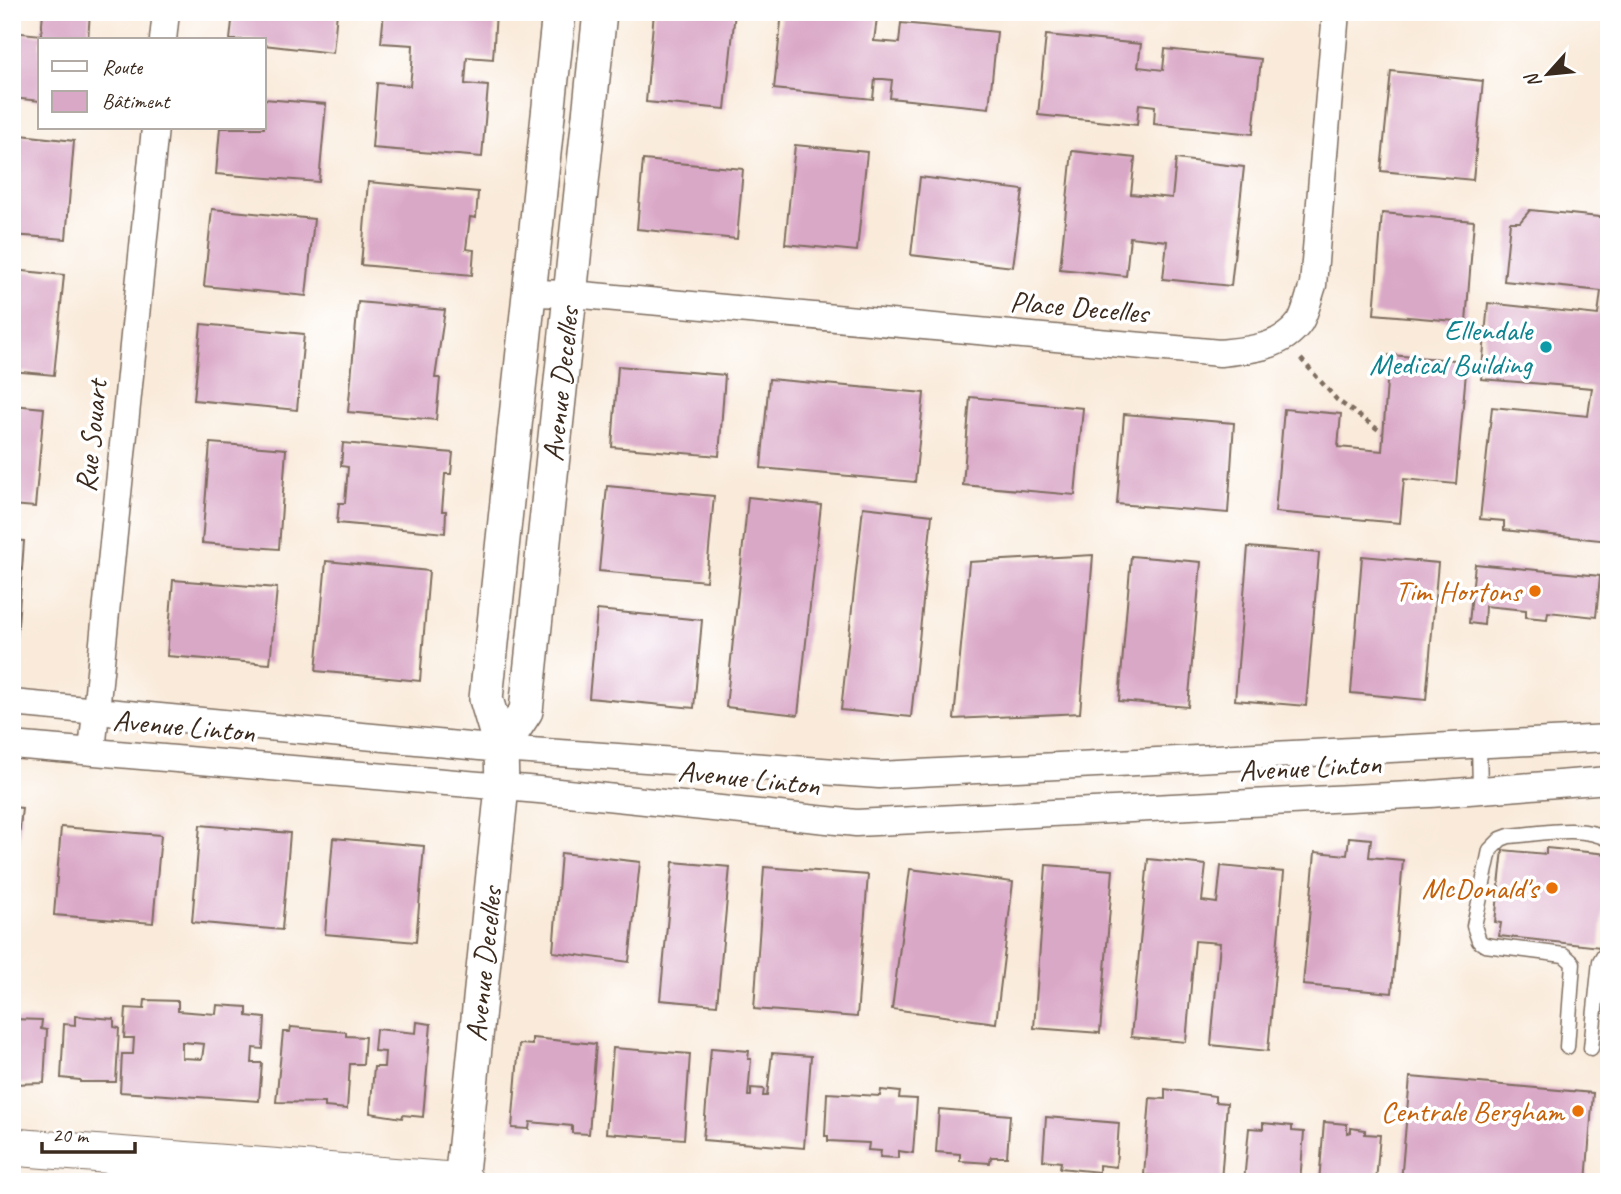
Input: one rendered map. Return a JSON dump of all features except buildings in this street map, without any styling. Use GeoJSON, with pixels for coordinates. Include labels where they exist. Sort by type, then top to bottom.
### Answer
{"type":"FeatureCollection","features":[{"type":"Feature","properties":{"kind":"main road"},"geometry":{"type":"LineString","coordinates":[[12,1147],[463,1182]]}},
{"type":"Feature","properties":{"kind":"street"},"geometry":{"type":"LineString","coordinates":[[163,38],[166,12]]}},
{"type":"Feature","properties":{"kind":"street","name":"Avenue Decelles"},"geometry":{"type":"LineString","coordinates":[[463,1182],[502,787],[501,749],[486,699],[532,293],[559,12]]}},
{"type":"Feature","properties":{"kind":"street","name":"Avenue Decelles"},"geometry":{"type":"LineString","coordinates":[[501,749],[526,711],[600,12]]}},
{"type":"Feature","properties":{"kind":"street","name":"Place Decelles"},"geometry":{"type":"LineString","coordinates":[[532,293],[572,294],[1220,353],[1261,349],[1281,339],[1300,321],[1313,285],[1336,12]]}},
{"type":"Feature","properties":{"kind":"street","name":"Rue Souart"},"geometry":{"type":"LineString","coordinates":[[92,751],[155,130]]}},
{"type":"Feature","properties":{"kind":"street","name":"Avenue Linton"},"geometry":{"type":"LineString","coordinates":[[12,703],[501,749],[879,775],[1609,738]]}},
{"type":"Feature","properties":{"kind":"street","name":"Avenue Linton"},"geometry":{"type":"LineString","coordinates":[[12,745],[502,787],[856,822],[1609,780]]}},
{"type":"Feature","properties":{"kind":"lane"},"geometry":{"type":"LineString","coordinates":[[1479,744],[1480,789]]}},
{"type":"Feature","properties":{"kind":"lane"},"geometry":{"type":"LineString","coordinates":[[1567,1046],[1573,963],[1570,959],[1564,955],[1485,945],[1479,941],[1474,926],[1490,849],[1501,839],[1578,832],[1594,833],[1609,840]]}},
{"type":"Feature","properties":{"kind":"lane"},"geometry":{"type":"LineString","coordinates":[[1591,1048],[1600,961],[1609,946]]}},
{"type":"Feature","properties":{"kind":"path"},"geometry":{"type":"LineString","coordinates":[[1299,357],[1337,400],[1383,433]]}},
{"type":"Feature","properties":{"kind":"place","name":"Ellendale Medical Building"},"geometry":{"type":"Point","coordinates":[1546,347]}},
{"type":"Feature","properties":{"kind":"place","name":"Tim Hortons"},"geometry":{"type":"Point","coordinates":[1535,591]}},
{"type":"Feature","properties":{"kind":"place","name":"McDonald's"},"geometry":{"type":"Point","coordinates":[1552,888]}},
{"type":"Feature","properties":{"kind":"place","name":"Centrale Bergham"},"geometry":{"type":"Point","coordinates":[1578,1111]}}]}
